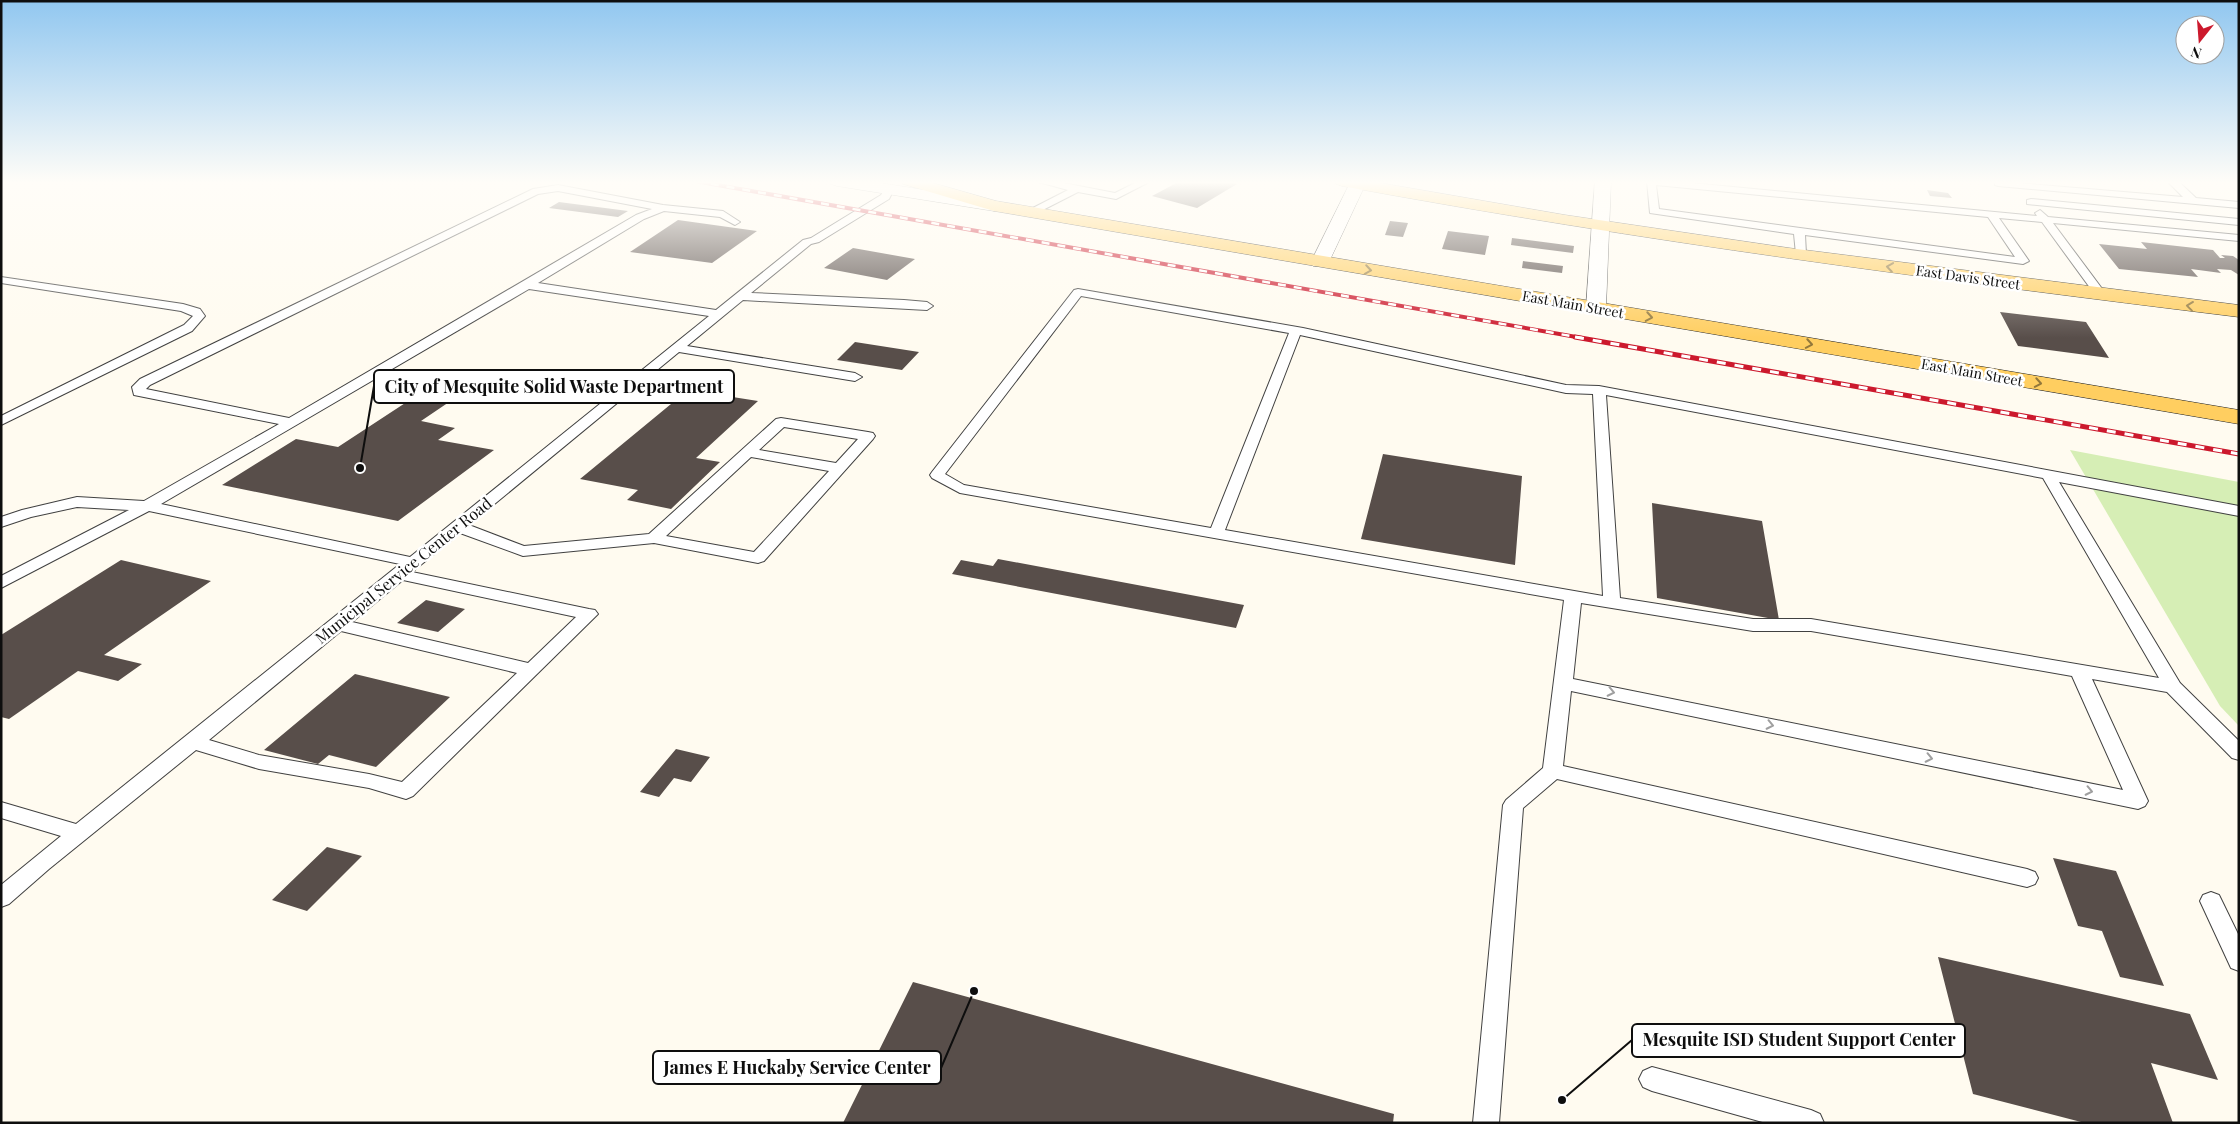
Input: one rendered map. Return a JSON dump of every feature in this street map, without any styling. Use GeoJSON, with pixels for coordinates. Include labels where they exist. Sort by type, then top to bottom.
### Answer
{"type":"FeatureCollection","features":[{"type":"Feature","properties":{"kind":"main road","name":"East Main Street"},"geometry":{"type":"LineString","coordinates":[[1152,233],[2239,417]]}},
{"type":"Feature","properties":{"kind":"main road","name":"East Davis Street"},"geometry":{"type":"LineString","coordinates":[[1660,233],[2239,312]]}},
{"type":"Feature","properties":{"kind":"street"},"geometry":{"type":"LineString","coordinates":[[1320,262],[1332,233]]}},
{"type":"Feature","properties":{"kind":"street"},"geometry":{"type":"LineString","coordinates":[[1596,308],[1601,233]]}},
{"type":"Feature","properties":{"kind":"lane"},"geometry":{"type":"LineString","coordinates":[[291,422],[139,392],[139,387],[145,382],[449,233]]}},
{"type":"Feature","properties":{"kind":"lane"},"geometry":{"type":"LineString","coordinates":[[1,584],[147,506],[613,233]]}},
{"type":"Feature","properties":{"kind":"lane","name":"Municipal Service Center Road"},"geometry":{"type":"LineString","coordinates":[[1,898],[740,296],[807,242],[822,233]]}},
{"type":"Feature","properties":{"kind":"lane"},"geometry":{"type":"LineString","coordinates":[[1799,233],[1801,254]]}},
{"type":"Feature","properties":{"kind":"lane"},"geometry":{"type":"LineString","coordinates":[[1817,233],[2023,261],[2005,233]]}},
{"type":"Feature","properties":{"kind":"lane"},"geometry":{"type":"LineString","coordinates":[[2055,233],[2100,294]]}},
{"type":"Feature","properties":{"kind":"lane"},"geometry":{"type":"LineString","coordinates":[[2192,233],[2239,238]]}},
{"type":"Feature","properties":{"kind":"lane"},"geometry":{"type":"LineString","coordinates":[[1,280],[184,308],[196,312],[199,316],[188,328],[1,421]]}},
{"type":"Feature","properties":{"kind":"lane"},"geometry":{"type":"LineString","coordinates":[[527,285],[719,314]]}},
{"type":"Feature","properties":{"kind":"lane"},"geometry":{"type":"LineString","coordinates":[[2172,687],[1811,624],[1753,625],[1573,596],[960,489],[937,475],[1078,292],[1296,331],[1566,389],[1600,390],[2239,511]]}},
{"type":"Feature","properties":{"kind":"lane"},"geometry":{"type":"LineString","coordinates":[[740,296],[781,300],[887,301],[927,306]]}},
{"type":"Feature","properties":{"kind":"lane"},"geometry":{"type":"LineString","coordinates":[[1216,534],[1296,331]]}},
{"type":"Feature","properties":{"kind":"lane"},"geometry":{"type":"LineString","coordinates":[[676,348],[854,377]]}},
{"type":"Feature","properties":{"kind":"lane"},"geometry":{"type":"LineString","coordinates":[[1600,390],[1612,602]]}},
{"type":"Feature","properties":{"kind":"lane"},"geometry":{"type":"LineString","coordinates":[[456,526],[523,551],[654,538],[758,558],[868,436],[781,422],[654,538]]}},
{"type":"Feature","properties":{"kind":"lane"},"geometry":{"type":"LineString","coordinates":[[748,452],[838,468]]}},
{"type":"Feature","properties":{"kind":"lane"},"geometry":{"type":"LineString","coordinates":[[2048,476],[2172,687],[2239,753]]}},
{"type":"Feature","properties":{"kind":"lane"},"geometry":{"type":"LineString","coordinates":[[1,522],[27,513],[77,502],[147,506],[412,562]]}},
{"type":"Feature","properties":{"kind":"lane"},"geometry":{"type":"LineString","coordinates":[[192,742],[259,762],[368,781],[406,791],[589,614],[397,574]]}},
{"type":"Feature","properties":{"kind":"lane"},"geometry":{"type":"LineString","coordinates":[[1486,1123],[1513,805],[1553,771],[1573,596]]}},
{"type":"Feature","properties":{"kind":"lane"},"geometry":{"type":"LineString","coordinates":[[337,624],[532,670]]}},
{"type":"Feature","properties":{"kind":"lane"},"geometry":{"type":"LineString","coordinates":[[1563,683],[2138,801],[2079,671]]}},
{"type":"Feature","properties":{"kind":"lane"},"geometry":{"type":"LineString","coordinates":[[1553,771],[2026,878]]}},
{"type":"Feature","properties":{"kind":"lane"},"geometry":{"type":"LineString","coordinates":[[1,810],[79,833]]}},
{"type":"Feature","properties":{"kind":"lane"},"geometry":{"type":"LineString","coordinates":[[2212,901],[2239,961]]}},
{"type":"Feature","properties":{"kind":"lane"},"geometry":{"type":"LineString","coordinates":[[1652,1079],[1811,1123]]}},
{"type":"Feature","properties":{"kind":"green space"},"geometry":{"type":"Polygon","coordinates":[[[2070,450],[2239,482],[2239,726],[2220,706],[2070,450]]]}},
{"type":"Feature","properties":{"kind":"building"},"geometry":{"type":"Polygon","coordinates":[[[658,233],[754,233],[712,263],[630,252],[658,233]]]}},
{"type":"Feature","properties":{"kind":"building"},"geometry":{"type":"Polygon","coordinates":[[[1386,233],[1404,233],[1403,237],[1385,235],[1386,233]]]}},
{"type":"Feature","properties":{"kind":"building"},"geometry":{"type":"Polygon","coordinates":[[[1447,233],[1489,236],[1485,255],[1442,249],[1447,233]]]}},
{"type":"Feature","properties":{"kind":"building"},"geometry":{"type":"Polygon","coordinates":[[[1512,238],[1574,246],[1573,253],[1511,245],[1512,238]]]}},
{"type":"Feature","properties":{"kind":"building"},"geometry":{"type":"Polygon","coordinates":[[[2141,242],[2213,250],[2220,258],[2225,258],[2221,255],[2233,256],[2239,260],[2239,275],[2231,270],[2217,269],[2221,273],[2191,269],[2198,277],[2119,269],[2099,244],[2147,249],[2141,242]]]}},
{"type":"Feature","properties":{"kind":"building"},"geometry":{"type":"Polygon","coordinates":[[[853,248],[915,259],[887,280],[824,268],[853,248]]]}},
{"type":"Feature","properties":{"kind":"building"},"geometry":{"type":"Polygon","coordinates":[[[1523,261],[1563,266],[1562,273],[1522,268],[1523,261]]]}},
{"type":"Feature","properties":{"kind":"building"},"geometry":{"type":"Polygon","coordinates":[[[2000,312],[2086,322],[2109,358],[2018,346],[2000,312]]]}},
{"type":"Feature","properties":{"kind":"building"},"geometry":{"type":"Polygon","coordinates":[[[855,342],[919,352],[902,370],[837,360],[855,342]]]}},
{"type":"Feature","properties":{"kind":"building"},"geometry":{"type":"Polygon","coordinates":[[[688,390],[758,401],[696,458],[720,462],[671,509],[627,500],[638,490],[580,479],[688,390]]]}},
{"type":"Feature","properties":{"kind":"building"},"geometry":{"type":"Polygon","coordinates":[[[422,392],[455,398],[421,421],[455,428],[438,440],[494,450],[398,521],[222,485],[296,439],[338,447],[422,392]]]}},
{"type":"Feature","properties":{"kind":"building"},"geometry":{"type":"Polygon","coordinates":[[[1383,454],[1522,476],[1515,565],[1361,539],[1383,454]]]}},
{"type":"Feature","properties":{"kind":"building"},"geometry":{"type":"Polygon","coordinates":[[[1652,503],[1762,521],[1779,620],[1657,598],[1652,503]]]}},
{"type":"Feature","properties":{"kind":"building"},"geometry":{"type":"Polygon","coordinates":[[[998,559],[1244,605],[1236,628],[952,574],[961,560],[993,566],[998,559]]]}},
{"type":"Feature","properties":{"kind":"building"},"geometry":{"type":"Polygon","coordinates":[[[121,560],[211,581],[104,655],[142,664],[118,681],[78,671],[9,719],[1,717],[1,635],[121,560]]]}},
{"type":"Feature","properties":{"kind":"building"},"geometry":{"type":"Polygon","coordinates":[[[426,600],[465,609],[438,632],[397,623],[426,600]]]}},
{"type":"Feature","properties":{"kind":"building"},"geometry":{"type":"Polygon","coordinates":[[[355,674],[450,697],[376,767],[329,755],[318,764],[264,750],[355,674]]]}},
{"type":"Feature","properties":{"kind":"building"},"geometry":{"type":"Polygon","coordinates":[[[676,749],[710,757],[691,782],[674,778],[659,797],[640,792],[676,749]]]}},
{"type":"Feature","properties":{"kind":"building"},"geometry":{"type":"Polygon","coordinates":[[[327,847],[362,856],[307,911],[272,900],[327,847]]]}},
{"type":"Feature","properties":{"kind":"building"},"geometry":{"type":"Polygon","coordinates":[[[2053,858],[2116,871],[2164,986],[2120,977],[2102,931],[2078,926],[2053,858]]]}},
{"type":"Feature","properties":{"kind":"building"},"geometry":{"type":"Polygon","coordinates":[[[1938,957],[2190,1014],[2218,1080],[2151,1063],[2173,1123],[2085,1123],[1973,1094],[1938,957]]]}},
{"type":"Feature","properties":{"kind":"building"},"geometry":{"type":"Polygon","coordinates":[[[913,982],[1394,1114],[1393,1123],[843,1123],[913,982]]]}},
{"type":"Feature","properties":{"kind":"railway"},"geometry":{"type":"LineString","coordinates":[[991,233],[1582,338]]}},
{"type":"Feature","properties":{"kind":"railway"},"geometry":{"type":"LineString","coordinates":[[1575,337],[2239,454]]}},
{"type":"Feature","properties":{"kind":"place","name":"City of Mesquite Solid Waste Department"},"geometry":{"type":"Point","coordinates":[360,468]}},
{"type":"Feature","properties":{"kind":"place","name":"James E Huckaby Service Center"},"geometry":{"type":"Point","coordinates":[974,991]}},
{"type":"Feature","properties":{"kind":"place","name":"Mesquite ISD Student Support Center"},"geometry":{"type":"Point","coordinates":[1562,1100]}}]}
